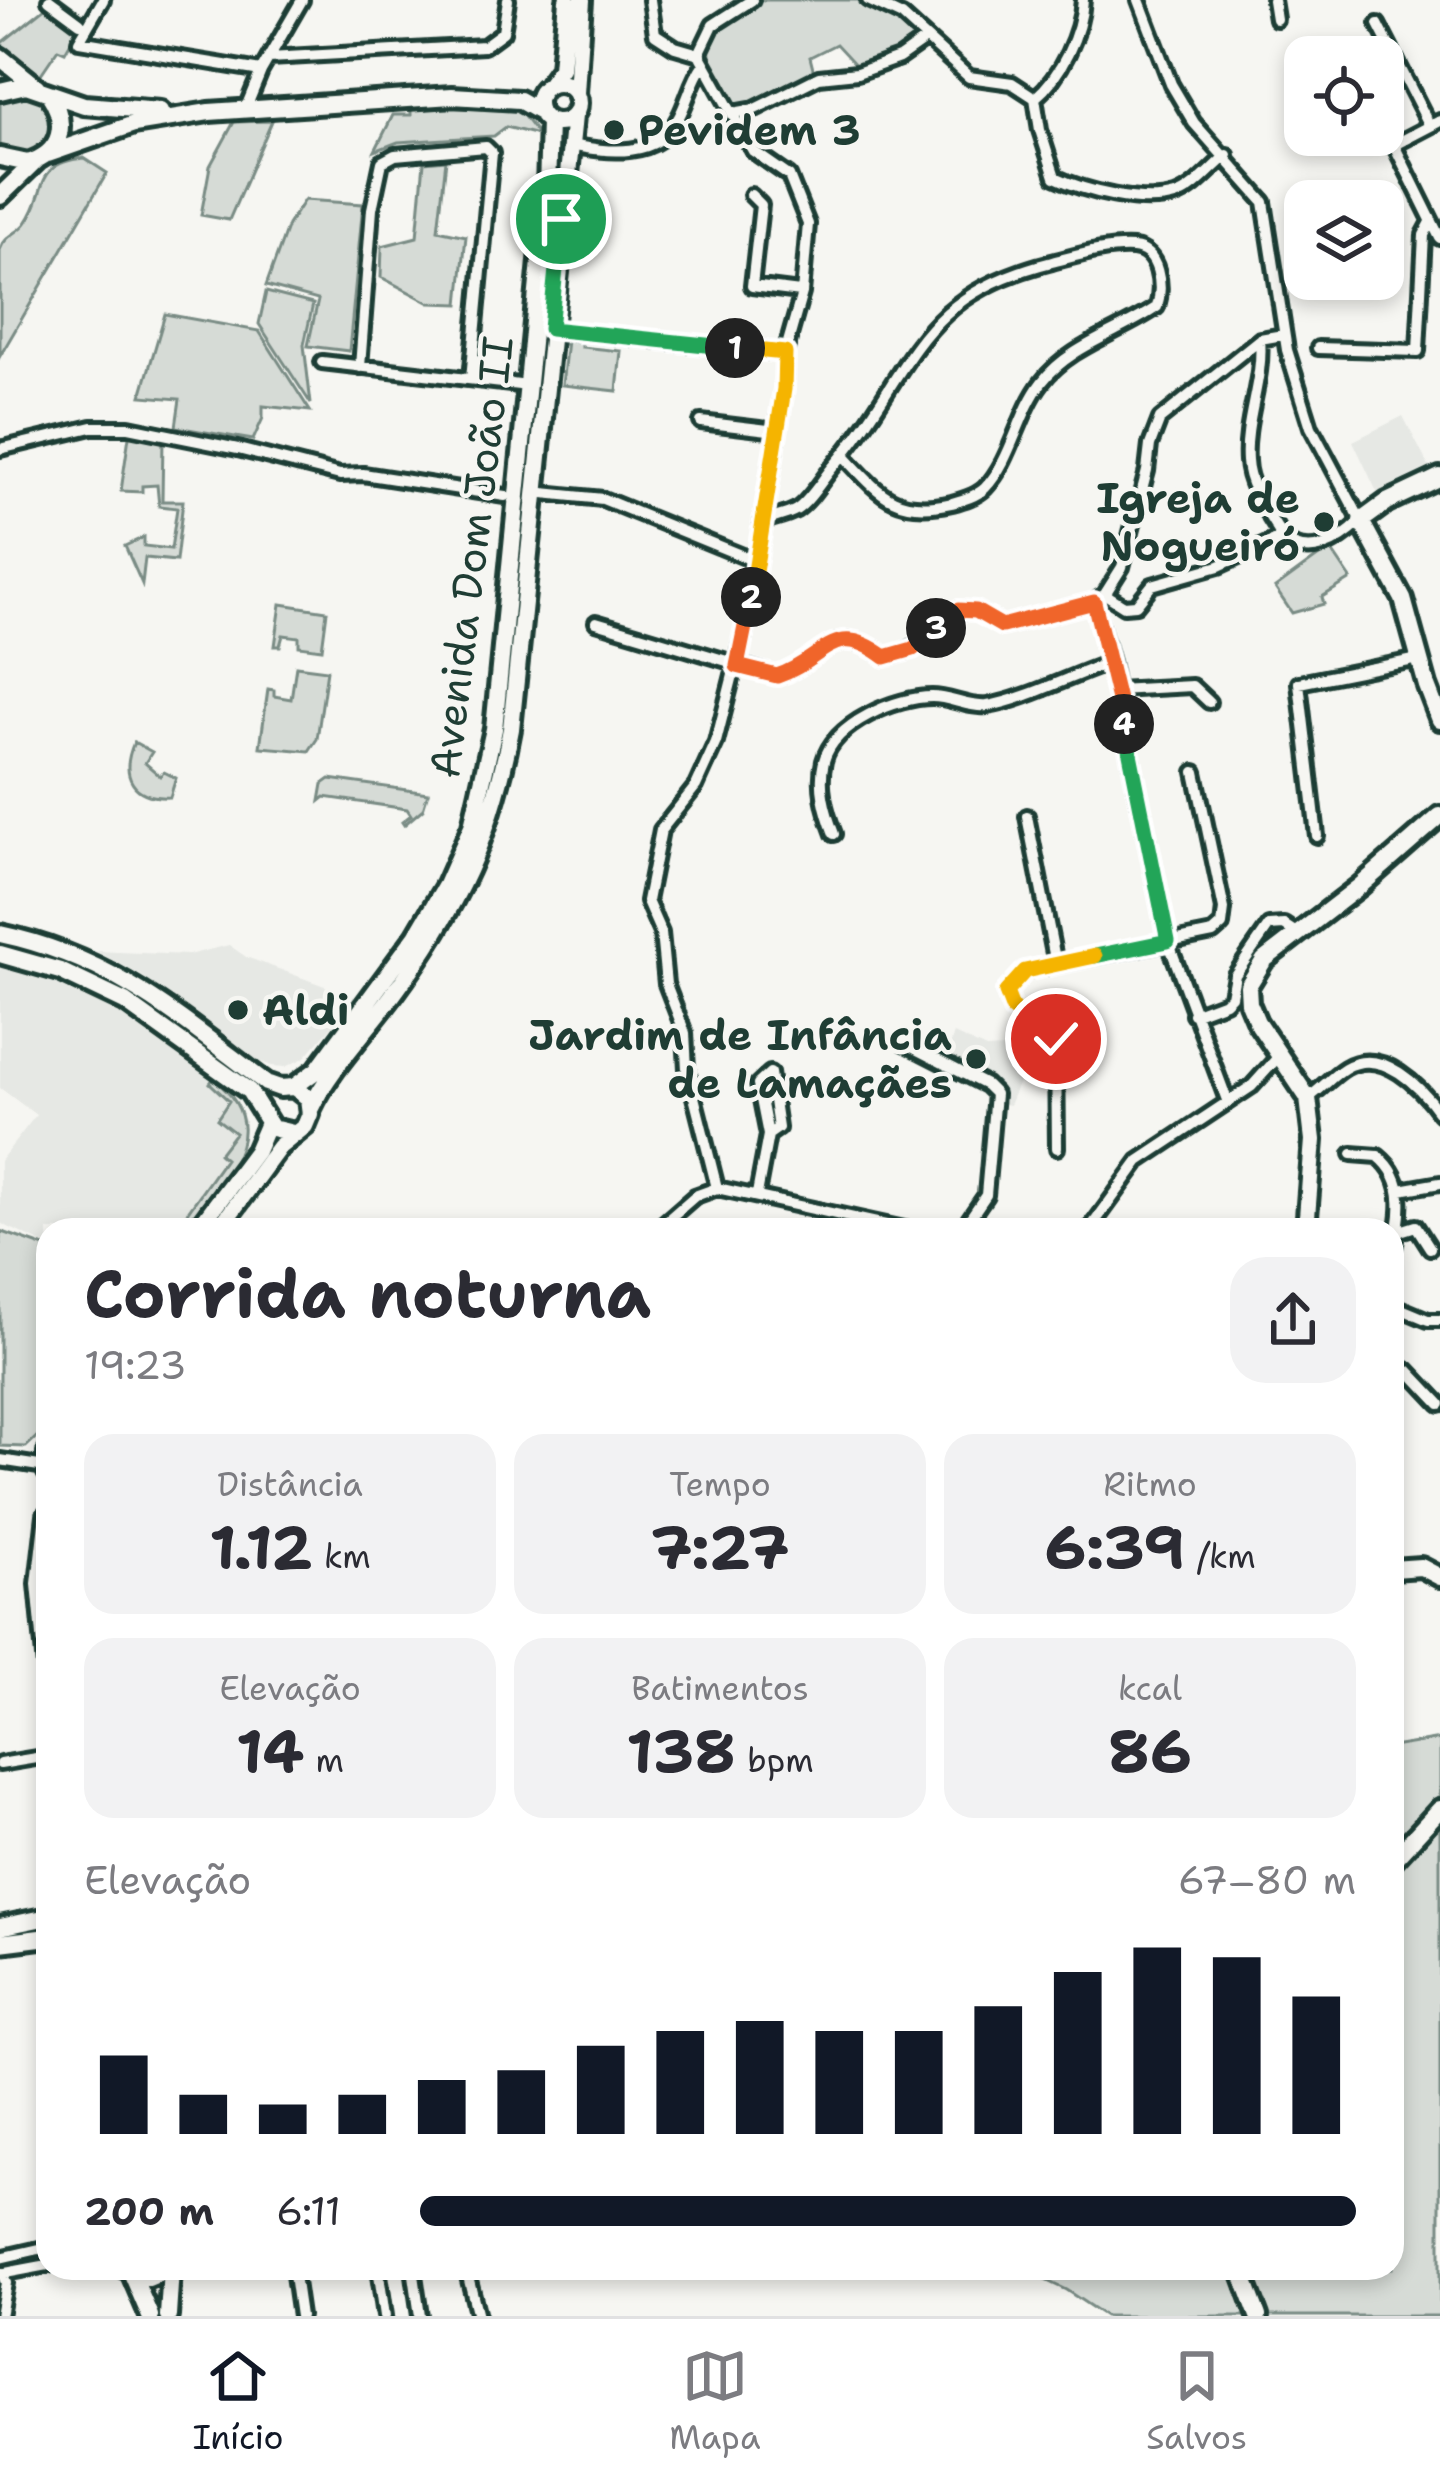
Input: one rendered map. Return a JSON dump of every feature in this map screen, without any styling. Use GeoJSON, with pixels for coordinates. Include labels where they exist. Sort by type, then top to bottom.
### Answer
{"type":"FeatureCollection","features":[{"type":"Feature","properties":{"kind":"main road","name":"Avenida Dom João II"},"geometry":{"type":"LineString","coordinates":[[205,1218],[256,1151],[267,1100],[317,1070],[416,936],[472,826],[494,729],[528,386],[550,150],[544,89],[560,68],[567,0]]}},
{"type":"Feature","properties":{"kind":"main road","name":"Avenida Dom João II"},"geometry":{"type":"LineString","coordinates":[[227,1218],[293,1132],[305,1126],[311,1108],[441,925],[481,847],[499,792],[511,729],[568,145],[578,106],[582,0]]}},
{"type":"Feature","properties":{"kind":"main road"},"geometry":{"type":"LineString","coordinates":[[0,57],[44,91],[60,113],[61,127],[42,157],[0,196]]}},
{"type":"Feature","properties":{"kind":"main road"},"geometry":{"type":"LineString","coordinates":[[0,91],[22,84],[111,110],[209,112],[452,96],[519,100],[566,85],[576,93]]}},
{"type":"Feature","properties":{"kind":"main road"},"geometry":{"type":"LineString","coordinates":[[519,100],[562,123],[574,116]]}},
{"type":"Feature","properties":{"kind":"main road"},"geometry":{"type":"LineString","coordinates":[[0,157],[19,163],[134,124],[209,112]]}},
{"type":"Feature","properties":{"kind":"main road"},"geometry":{"type":"LineString","coordinates":[[1440,477],[1387,502],[1360,521],[1403,598],[1440,720]]}},
{"type":"Feature","properties":{"kind":"main road"},"geometry":{"type":"LineString","coordinates":[[1307,1218],[1313,1169],[1308,1098],[1249,1003],[1248,986],[1264,960],[1360,886],[1440,815]]}},
{"type":"Feature","properties":{"kind":"main road"},"geometry":{"type":"LineString","coordinates":[[0,934],[65,952],[118,975],[240,1065],[308,1098],[311,1108]]}},
{"type":"Feature","properties":{"kind":"main road"},"geometry":{"type":"LineString","coordinates":[[0,954],[60,971],[125,1002],[249,1091],[277,1131],[293,1132]]}},
{"type":"Feature","properties":{"kind":"main road"},"geometry":{"type":"LineString","coordinates":[[1404,1569],[1420,1568],[1440,1577]]}},
{"type":"Feature","properties":{"kind":"main road"},"geometry":{"type":"LineString","coordinates":[[1404,1849],[1440,1810]]}},
{"type":"Feature","properties":{"kind":"main road"},"geometry":{"type":"LineString","coordinates":[[0,1928],[36,1920]]}},
{"type":"Feature","properties":{"kind":"main road"},"geometry":{"type":"LineString","coordinates":[[0,1943],[36,1938]]}},
{"type":"Feature","properties":{"kind":"main road"},"geometry":{"type":"LineString","coordinates":[[132,2280],[150,2316]]}},
{"type":"Feature","properties":{"kind":"main road"},"geometry":{"type":"LineString","coordinates":[[168,2316],[171,2280]]}},
{"type":"Feature","properties":{"kind":"main road"},"geometry":{"type":"LineString","coordinates":[[1244,2280],[1258,2316]]}},
{"type":"Feature","properties":{"kind":"street"},"geometry":{"type":"LineString","coordinates":[[49,0],[80,23]]}},
{"type":"Feature","properties":{"kind":"street"},"geometry":{"type":"LineString","coordinates":[[103,0],[80,41],[261,71]]}},
{"type":"Feature","properties":{"kind":"street"},"geometry":{"type":"LineString","coordinates":[[268,58],[484,46],[503,32],[508,0]]}},
{"type":"Feature","properties":{"kind":"street"},"geometry":{"type":"LineString","coordinates":[[650,0],[656,34],[701,59],[753,151],[789,176],[808,224],[737,666],[711,758],[696,786],[661,830],[647,901],[661,933],[666,984],[685,1033],[687,1069],[717,1188]]}},
{"type":"Feature","properties":{"kind":"street"},"geometry":{"type":"LineString","coordinates":[[568,145],[616,152],[652,144],[669,132],[713,25],[752,0]]}},
{"type":"Feature","properties":{"kind":"street"},"geometry":{"type":"LineString","coordinates":[[868,0],[902,16],[969,77],[1012,83],[1035,98],[1055,177],[1073,185],[1124,196],[1177,196],[1226,155]]}},
{"type":"Feature","properties":{"kind":"street"},"geometry":{"type":"LineString","coordinates":[[1035,98],[1051,82],[1082,22],[1083,0]]}},
{"type":"Feature","properties":{"kind":"street"},"geometry":{"type":"LineString","coordinates":[[1139,0],[1171,84],[1194,123],[1264,202],[1283,334],[1311,428],[1360,521],[1347,535],[1307,551],[1294,549],[1282,537],[1250,478],[1246,459],[1261,366],[1259,339]]}},
{"type":"Feature","properties":{"kind":"street"},"geometry":{"type":"LineString","coordinates":[[1273,0],[1276,20]]}},
{"type":"Feature","properties":{"kind":"street"},"geometry":{"type":"LineString","coordinates":[[245,110],[298,1]]}},
{"type":"Feature","properties":{"kind":"street"},"geometry":{"type":"LineString","coordinates":[[1378,24],[1435,123],[1394,146],[1440,238]]}},
{"type":"Feature","properties":{"kind":"street"},"geometry":{"type":"LineString","coordinates":[[733,113],[755,109],[819,77],[857,73],[899,58],[926,39]]}},
{"type":"Feature","properties":{"kind":"street"},"geometry":{"type":"LineString","coordinates":[[360,367],[372,209],[382,162],[395,154],[486,147],[492,154],[471,379]]}},
{"type":"Feature","properties":{"kind":"street"},"geometry":{"type":"LineString","coordinates":[[751,195],[761,205],[752,286],[800,292]]}},
{"type":"Feature","properties":{"kind":"street"},"geometry":{"type":"LineString","coordinates":[[1318,348],[1418,351],[1424,235],[1436,222]]}},
{"type":"Feature","properties":{"kind":"street"},"geometry":{"type":"LineString","coordinates":[[762,522],[796,511],[874,415],[919,339],[962,299],[1008,276],[1058,260],[1129,248],[1144,250],[1155,262],[1157,307],[1056,367],[1040,383],[985,488],[967,500],[927,507],[890,501],[843,455]]}},
{"type":"Feature","properties":{"kind":"street"},"geometry":{"type":"LineString","coordinates":[[550,329],[785,353]]}},
{"type":"Feature","properties":{"kind":"street"},"geometry":{"type":"LineString","coordinates":[[1227,1100],[1168,941],[1100,598],[1122,567],[1160,419],[1259,339],[1283,334]]}},
{"type":"Feature","properties":{"kind":"street"},"geometry":{"type":"LineString","coordinates":[[322,362],[528,386]]}},
{"type":"Feature","properties":{"kind":"street"},"geometry":{"type":"LineString","coordinates":[[700,422],[777,431]]}},
{"type":"Feature","properties":{"kind":"street"},"geometry":{"type":"LineString","coordinates":[[0,449],[92,428],[129,427],[238,448],[340,475],[363,474],[505,496]]}},
{"type":"Feature","properties":{"kind":"street"},"geometry":{"type":"LineString","coordinates":[[544,493],[603,499],[755,561]]}},
{"type":"Feature","properties":{"kind":"street"},"geometry":{"type":"LineString","coordinates":[[766,497],[784,512]]}},
{"type":"Feature","properties":{"kind":"street"},"geometry":{"type":"LineString","coordinates":[[596,622],[777,676],[847,639],[863,640],[885,657],[899,655],[913,649],[958,610],[976,611],[1002,626],[1100,598],[1136,605],[1152,585],[1219,566],[1282,537]]}},
{"type":"Feature","properties":{"kind":"street"},"geometry":{"type":"LineString","coordinates":[[1317,836],[1299,683],[1419,659]]}},
{"type":"Feature","properties":{"kind":"street"},"geometry":{"type":"LineString","coordinates":[[834,834],[824,804],[824,760],[835,741],[863,719],[922,698],[973,706],[996,704],[1111,662]]}},
{"type":"Feature","properties":{"kind":"street"},"geometry":{"type":"LineString","coordinates":[[1117,690],[1192,686],[1209,702]]}},
{"type":"Feature","properties":{"kind":"street"},"geometry":{"type":"LineString","coordinates":[[1057,1148],[1056,1039],[1048,1028],[1013,1010],[1006,992],[1025,971],[1213,934],[1222,925],[1224,910],[1195,772]]}},
{"type":"Feature","properties":{"kind":"street"},"geometry":{"type":"LineString","coordinates":[[1028,816],[1056,964]]}},
{"type":"Feature","properties":{"kind":"street"},"geometry":{"type":"LineString","coordinates":[[1193,1014],[1232,996],[1235,975],[1269,926],[1284,925],[1296,933]]}},
{"type":"Feature","properties":{"kind":"street"},"geometry":{"type":"LineString","coordinates":[[904,1042],[995,1094],[986,1195],[970,1218]]}},
{"type":"Feature","properties":{"kind":"street"},"geometry":{"type":"LineString","coordinates":[[1098,1218],[1139,1161],[1252,1086],[1279,1056]]}},
{"type":"Feature","properties":{"kind":"street"},"geometry":{"type":"LineString","coordinates":[[1308,1098],[1348,1066],[1372,1061],[1398,1072],[1425,1092],[1440,1114]]}},
{"type":"Feature","properties":{"kind":"street"},"geometry":{"type":"LineString","coordinates":[[757,1194],[768,1135],[758,1084],[770,1073],[778,1128],[768,1135]]}},
{"type":"Feature","properties":{"kind":"street"},"geometry":{"type":"LineString","coordinates":[[1352,1154],[1378,1156],[1396,1174],[1397,1218]]}},
{"type":"Feature","properties":{"kind":"street"},"geometry":{"type":"LineString","coordinates":[[1400,1190],[1440,1183]]}},
{"type":"Feature","properties":{"kind":"street"},"geometry":{"type":"LineString","coordinates":[[670,1218],[695,1196],[717,1188],[854,1218]]}},
{"type":"Feature","properties":{"kind":"street"},"geometry":{"type":"LineString","coordinates":[[836,1214],[836,1218]]}},
{"type":"Feature","properties":{"kind":"street"},"geometry":{"type":"LineString","coordinates":[[1404,1230],[1416,1226],[1430,1248]]}},
{"type":"Feature","properties":{"kind":"street"},"geometry":{"type":"LineString","coordinates":[[1404,1310],[1440,1320]]}},
{"type":"Feature","properties":{"kind":"street"},"geometry":{"type":"LineString","coordinates":[[1404,1368],[1440,1404]]}},
{"type":"Feature","properties":{"kind":"street"},"geometry":{"type":"LineString","coordinates":[[0,1460],[36,1462]]}},
{"type":"Feature","properties":{"kind":"street"},"geometry":{"type":"LineString","coordinates":[[0,1764],[36,1758]]}},
{"type":"Feature","properties":{"kind":"street"},"geometry":{"type":"LineString","coordinates":[[0,2258],[36,2250]]}},
{"type":"Feature","properties":{"kind":"street"},"geometry":{"type":"LineString","coordinates":[[0,2316],[6,2283],[1,2274],[36,2267]]}},
{"type":"Feature","properties":{"kind":"street"},"geometry":{"type":"LineString","coordinates":[[295,2280],[301,2316]]}},
{"type":"Feature","properties":{"kind":"street"},"geometry":{"type":"LineString","coordinates":[[380,2280],[385,2316]]}},
{"type":"Feature","properties":{"kind":"street"},"geometry":{"type":"LineString","coordinates":[[415,2280],[420,2316]]}},
{"type":"Feature","properties":{"kind":"street"},"geometry":{"type":"LineString","coordinates":[[469,2280],[478,2316]]}},
{"type":"Feature","properties":{"kind":"shaded area"},"geometry":{"type":"Polygon","coordinates":[[[762,0],[860,0],[910,29],[916,43],[910,50],[860,70],[836,44],[810,57],[815,77],[737,108],[711,61],[709,48],[726,20],[762,0]]]}},
{"type":"Feature","properties":{"kind":"shaded area"},"geometry":{"type":"Polygon","coordinates":[[[48,6],[78,29],[65,52],[58,49],[39,77],[4,53],[0,44],[48,6]]]}},
{"type":"Feature","properties":{"kind":"shaded area"},"geometry":{"type":"Polygon","coordinates":[[[26,92],[46,106],[52,125],[45,144],[23,155],[0,146],[0,102],[26,92]]]}},
{"type":"Feature","properties":{"kind":"shaded area"},"geometry":{"type":"Polygon","coordinates":[[[411,109],[520,111],[538,135],[506,127],[494,136],[398,142],[375,151],[393,115],[411,115],[411,109]]]}},
{"type":"Feature","properties":{"kind":"shaded area"},"geometry":{"type":"Polygon","coordinates":[[[272,121],[229,220],[201,215],[210,166],[234,122],[272,121]]]}},
{"type":"Feature","properties":{"kind":"shaded area"},"geometry":{"type":"Polygon","coordinates":[[[84,158],[107,173],[0,356],[2,245],[26,223],[49,172],[84,158]]]}},
{"type":"Feature","properties":{"kind":"shaded area"},"geometry":{"type":"Polygon","coordinates":[[[446,160],[438,230],[466,236],[459,304],[430,303],[381,277],[382,246],[417,237],[424,162],[446,160]]]}},
{"type":"Feature","properties":{"kind":"shaded area"},"geometry":{"type":"Polygon","coordinates":[[[304,200],[363,204],[349,351],[308,346],[318,300],[266,286],[288,225],[304,200]]]}},
{"type":"Feature","properties":{"kind":"shaded area"},"geometry":{"type":"Polygon","coordinates":[[[266,292],[313,304],[304,345],[311,404],[259,324],[266,292]]]}},
{"type":"Feature","properties":{"kind":"shaded area"},"geometry":{"type":"Polygon","coordinates":[[[165,314],[259,331],[310,411],[263,406],[253,440],[176,427],[180,399],[141,396],[165,314]]]}},
{"type":"Feature","properties":{"kind":"shaded area"},"geometry":{"type":"Polygon","coordinates":[[[567,340],[581,341],[581,347],[621,351],[617,391],[562,385],[567,340]]]}},
{"type":"Feature","properties":{"kind":"shaded area"},"geometry":{"type":"Polygon","coordinates":[[[1403,416],[1429,467],[1377,492],[1353,441],[1403,416]]]}},
{"type":"Feature","properties":{"kind":"shaded area"},"geometry":{"type":"Polygon","coordinates":[[[133,433],[163,438],[162,501],[183,501],[176,561],[145,558],[142,584],[125,546],[144,537],[144,546],[171,549],[177,508],[159,506],[157,485],[142,486],[142,492],[121,491],[133,433]]]}},
{"type":"Feature","properties":{"kind":"shaded area"},"geometry":{"type":"Polygon","coordinates":[[[1330,548],[1351,579],[1322,597],[1324,604],[1292,613],[1275,588],[1330,548]]]}},
{"type":"Feature","properties":{"kind":"shaded area"},"geometry":{"type":"Polygon","coordinates":[[[281,604],[327,611],[322,649],[299,646],[299,637],[283,635],[280,646],[275,646],[281,604]]]}},
{"type":"Feature","properties":{"kind":"shaded area"},"geometry":{"type":"Polygon","coordinates":[[[296,666],[327,670],[317,739],[309,751],[260,747],[268,689],[274,690],[274,696],[291,699],[296,666]]]}},
{"type":"Feature","properties":{"kind":"shaded area"},"geometry":{"type":"Polygon","coordinates":[[[134,742],[152,752],[145,763],[160,776],[164,772],[176,778],[170,797],[147,794],[132,783],[128,766],[134,742]]]}},
{"type":"Feature","properties":{"kind":"shaded area"},"geometry":{"type":"Polygon","coordinates":[[[330,779],[428,793],[423,809],[404,825],[411,815],[407,809],[325,797],[320,801],[323,784],[330,779]]]}},
{"type":"Feature","properties":{"kind":"shaded area"},"geometry":{"type":"Polygon","coordinates":[[[229,945],[246,957],[357,998],[304,1058],[285,1067],[272,1066],[255,1060],[142,976],[96,951],[188,955],[229,945]]]}},
{"type":"Feature","properties":{"kind":"shaded area"},"geometry":{"type":"Polygon","coordinates":[[[0,963],[54,978],[116,1007],[237,1100],[245,1121],[236,1157],[193,1218],[36,1218],[36,1240],[0,1223],[0,1161],[36,1115],[0,1088],[0,963]]]}},
{"type":"Feature","properties":{"kind":"shaded area","name":"Jardim de Infância de Lamaçães"},"geometry":{"type":"Polygon","coordinates":[[[954,1034],[986,1049],[1004,1048],[1011,1071],[1022,1075],[1009,1105],[991,1101],[940,1070],[954,1034]]]}},
{"type":"Feature","properties":{"kind":"shaded area"},"geometry":{"type":"Polygon","coordinates":[[[213,1079],[232,1098],[242,1116],[243,1135],[228,1174],[194,1218],[183,1218],[225,1159],[219,1154],[235,1133],[217,1119],[229,1101],[210,1083],[213,1079]]]}},
{"type":"Feature","properties":{"kind":"shaded area"},"geometry":{"type":"Polygon","coordinates":[[[0,1231],[36,1244],[36,1437],[26,1447],[0,1446],[0,1231]]]}},
{"type":"Feature","properties":{"kind":"shaded area"},"geometry":{"type":"Polygon","coordinates":[[[1440,1739],[1440,2316],[1105,2316],[1045,2280],[1404,2280],[1404,1745],[1440,1739]]]}},
{"type":"Feature","properties":{"kind":"place","name":"Pevidem 3"},"geometry":{"type":"Point","coordinates":[614,130]}},
{"type":"Feature","properties":{"kind":"place","name":"Igreja de Nogueiró"},"geometry":{"type":"Point","coordinates":[1324,522]}},
{"type":"Feature","properties":{"kind":"place","name":"Aldi"},"geometry":{"type":"Point","coordinates":[238,1010]}},
{"type":"Feature","properties":{"kind":"place","name":"Jardim de Infância de Lamaçães"},"geometry":{"type":"Point","coordinates":[976,1059]}},
{"type":"Feature","properties":{"kind":"route"},"geometry":{"type":"LineString","coordinates":[[561,219],[550,329],[785,353],[784,389],[737,666],[777,676],[847,639],[863,640],[885,657],[899,655],[913,649],[958,610],[976,611],[1002,626],[1094,602],[1111,662],[1168,941],[1025,971],[1013,980],[1006,992],[1008,1004],[1026,1019],[1048,1028],[1056,1039]]}}]}
